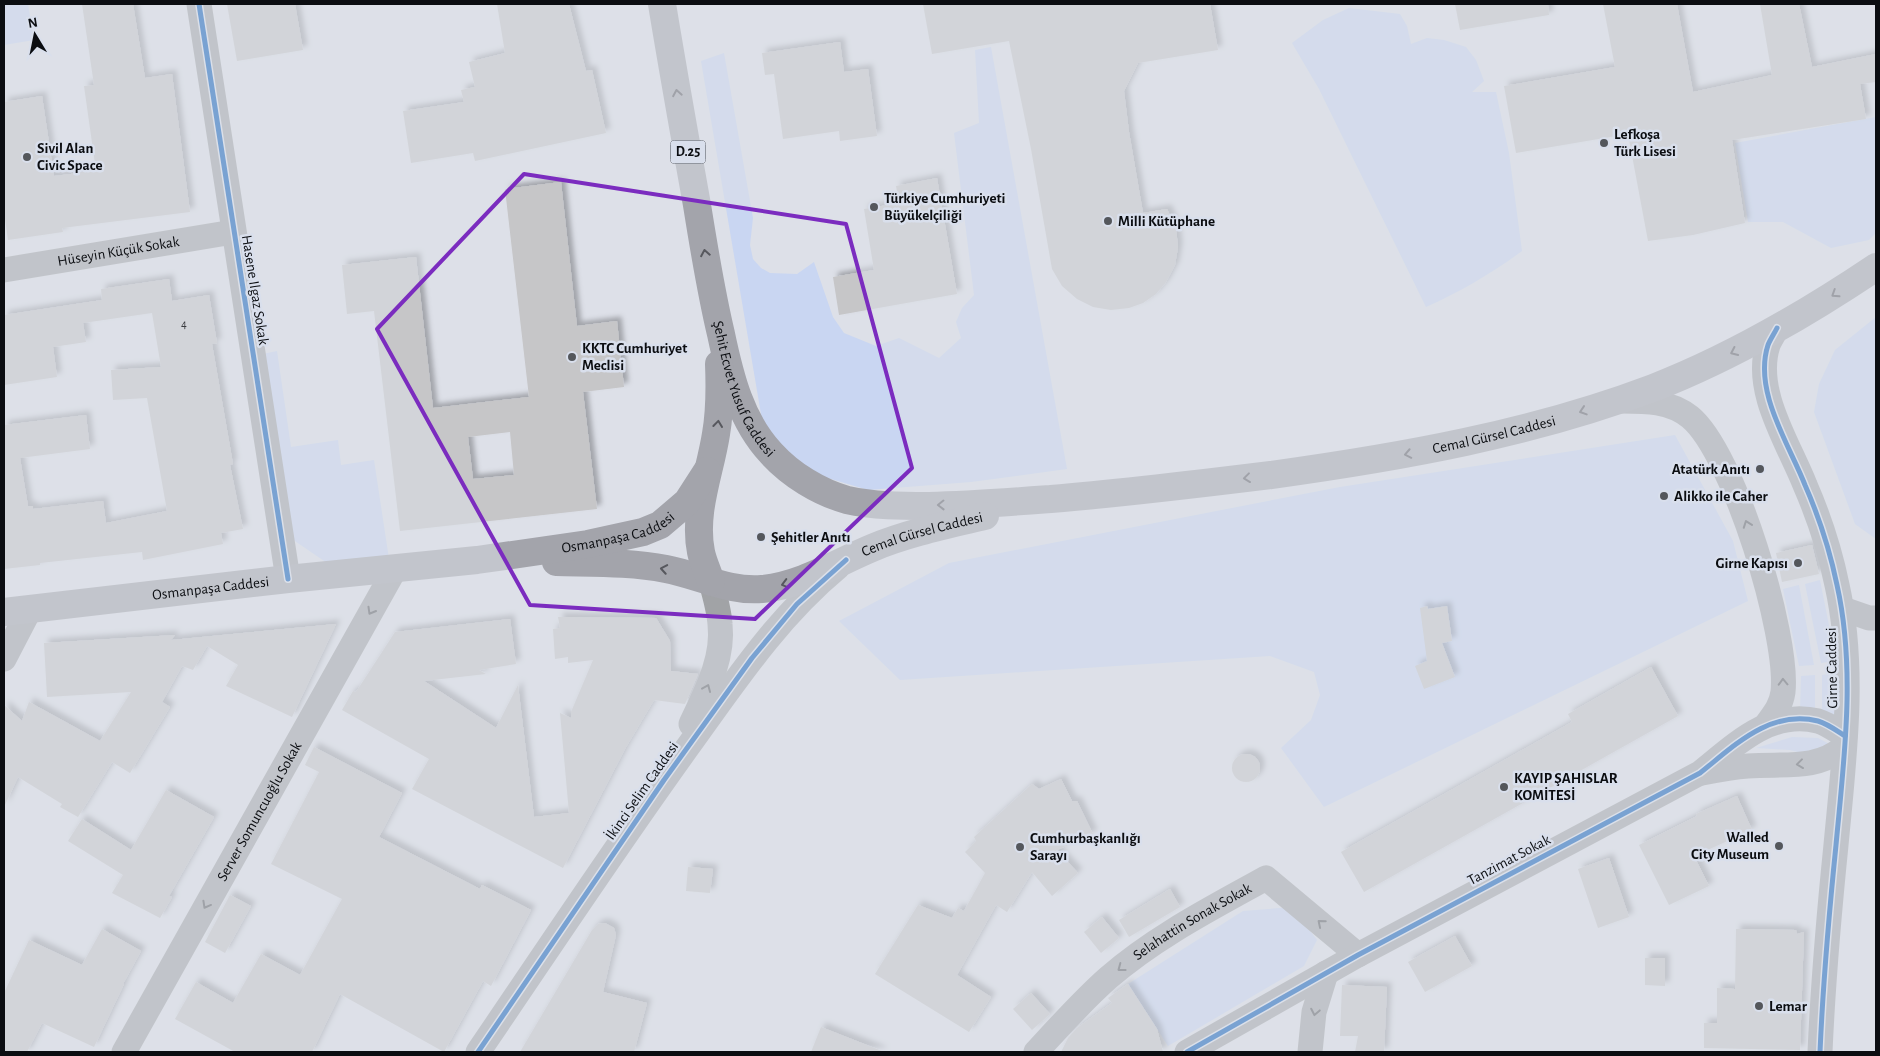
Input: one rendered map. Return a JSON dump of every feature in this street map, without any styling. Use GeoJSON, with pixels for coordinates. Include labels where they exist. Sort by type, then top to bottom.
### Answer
{"type":"FeatureCollection","features":[{"type":"Feature","properties":{"kind":"main road","name":"Şehit Ecvet Yusuf Caddesi"},"geometry":{"type":"LineString","coordinates":[[662,4],[713,301],[728,366],[743,411],[760,441],[787,468]]}},
{"type":"Feature","properties":{"kind":"main road","name":"Cemal Gürsel Caddesi"},"geometry":{"type":"LineString","coordinates":[[787,468],[822,491],[845,499],[871,504],[943,506],[1077,497],[1179,486],[1356,463],[1443,447],[1516,430],[1612,402],[1654,387],[1741,349],[1819,304],[1876,267]]}},
{"type":"Feature","properties":{"kind":"main road","name":"Şehit Ecvet Yusuf Caddesi"},"geometry":{"type":"LineString","coordinates":[[707,471],[716,436],[720,404],[719,364],[713,301]]}},
{"type":"Feature","properties":{"kind":"main road","name":"Osmanpaşa Caddesi"},"geometry":{"type":"LineString","coordinates":[[17,610],[288,579],[477,560],[588,544],[643,532],[660,524],[687,502],[707,471]]}},
{"type":"Feature","properties":{"kind":"main road"},"geometry":{"type":"LineString","coordinates":[[707,471],[699,524],[701,553],[711,582]]}},
{"type":"Feature","properties":{"kind":"main road","name":"Cemal Gürsel Caddesi"},"geometry":{"type":"LineString","coordinates":[[711,582],[744,588],[774,587],[820,572],[872,548],[928,529],[1077,497]]}},
{"type":"Feature","properties":{"kind":"main road","name":"Osmanpaşa Caddesi"},"geometry":{"type":"LineString","coordinates":[[477,560],[592,563],[647,567],[671,570],[711,582]]}},
{"type":"Feature","properties":{"kind":"street","name":"Hasene Ilgaz Sokak"},"geometry":{"type":"LineString","coordinates":[[199,4],[288,579]]}},
{"type":"Feature","properties":{"kind":"street","name":"Hüseyin Küçük Sokak"},"geometry":{"type":"LineString","coordinates":[[4,270],[233,232]]}},
{"type":"Feature","properties":{"kind":"street","name":"Girne Caddesi"},"geometry":{"type":"LineString","coordinates":[[1777,328],[1768,346],[1765,367],[1770,399],[1780,433],[1804,482],[1825,536],[1842,609],[1848,666],[1845,741],[1831,889],[1820,1052]]}},
{"type":"Feature","properties":{"kind":"street"},"geometry":{"type":"LineString","coordinates":[[1612,402],[1658,402],[1675,408],[1690,417],[1701,428],[1730,479],[1767,587],[1779,645],[1783,692],[1779,708],[1766,725]]}},
{"type":"Feature","properties":{"kind":"street","name":"İkinci Selim Caddesi"},"geometry":{"type":"LineString","coordinates":[[478,1052],[664,780],[752,658],[797,604],[846,560]]}},
{"type":"Feature","properties":{"kind":"street","name":"Server Somuncuoğlu Sokak"},"geometry":{"type":"LineString","coordinates":[[124,1052],[395,569]]}},
{"type":"Feature","properties":{"kind":"street","name":"İkinci Selim Caddesi"},"geometry":{"type":"LineString","coordinates":[[664,780],[717,665],[720,652],[720,624],[711,582]]}},
{"type":"Feature","properties":{"kind":"street"},"geometry":{"type":"LineString","coordinates":[[1842,609],[1868,618],[1876,618]]}},
{"type":"Feature","properties":{"kind":"street"},"geometry":{"type":"LineString","coordinates":[[4,658],[17,610]]}},
{"type":"Feature","properties":{"kind":"street","name":"Tanzimat Sokak"},"geometry":{"type":"LineString","coordinates":[[1187,1052],[1358,954],[1700,773],[1741,740],[1766,725],[1791,719],[1819,721],[1845,741],[1836,754],[1819,762],[1790,766],[1745,766],[1700,773]]}},
{"type":"Feature","properties":{"kind":"street","name":"Selahattin Sonak Sokak"},"geometry":{"type":"LineString","coordinates":[[1036,1052],[1109,977],[1194,918],[1266,878],[1358,954]]}},
{"type":"Feature","properties":{"kind":"street"},"geometry":{"type":"LineString","coordinates":[[1310,1052],[1314,1012],[1326,973]]}},
{"type":"Feature","properties":{"kind":"highlighted area"},"geometry":{"type":"Polygon","coordinates":[[[524,174],[846,224],[912,468],[755,619],[530,605],[377,329],[524,174]]]}},
{"type":"Feature","properties":{"kind":"shaded area"},"geometry":{"type":"Polygon","coordinates":[[[4,4],[28,4],[34,40],[4,45],[4,4]]]}},
{"type":"Feature","properties":{"kind":"shaded area"},"geometry":{"type":"Polygon","coordinates":[[[1349,8],[1400,14],[1407,26],[1411,44],[1427,38],[1444,40],[1466,47],[1476,60],[1484,81],[1472,92],[1496,92],[1509,153],[1522,251],[1475,282],[1426,307],[1319,89],[1292,43],[1323,20],[1349,8]]]}},
{"type":"Feature","properties":{"kind":"shaded area"},"geometry":{"type":"Polygon","coordinates":[[[991,47],[1067,469],[971,482],[868,490],[814,474],[784,450],[763,426],[701,61],[724,53],[753,218],[750,245],[753,259],[761,268],[770,273],[797,274],[814,262],[833,317],[844,333],[876,346],[899,338],[939,358],[961,338],[956,322],[962,308],[974,295],[954,133],[979,123],[975,50],[991,47]]]}},
{"type":"Feature","properties":{"kind":"shaded area"},"geometry":{"type":"Polygon","coordinates":[[[1876,117],[1876,233],[1869,240],[1831,248],[1783,222],[1748,222],[1735,143],[1876,117]]]}},
{"type":"Feature","properties":{"kind":"shaded area"},"geometry":{"type":"Polygon","coordinates":[[[1876,317],[1876,539],[1855,524],[1814,412],[1819,384],[1835,350],[1876,317]]]}},
{"type":"Feature","properties":{"kind":"shaded area"},"geometry":{"type":"Polygon","coordinates":[[[277,351],[291,447],[338,440],[341,465],[374,460],[389,559],[333,567],[289,537],[263,354],[277,351]]]}},
{"type":"Feature","properties":{"kind":"shaded area"},"geometry":{"type":"Polygon","coordinates":[[[1675,435],[1733,541],[1748,601],[1324,807],[1281,748],[1311,720],[1320,695],[1314,672],[1270,656],[900,680],[839,621],[949,563],[1340,487],[1675,435]]]}},
{"type":"Feature","properties":{"kind":"shaded area"},"geometry":{"type":"Polygon","coordinates":[[[1820,580],[1836,661],[1821,663],[1805,584],[1820,580]]]}},
{"type":"Feature","properties":{"kind":"shaded area"},"geometry":{"type":"Polygon","coordinates":[[[1799,585],[1814,665],[1799,666],[1783,589],[1799,585]]]}},
{"type":"Feature","properties":{"kind":"shaded area"},"geometry":{"type":"Polygon","coordinates":[[[1837,673],[1839,723],[1822,723],[1822,675],[1837,673]]]}},
{"type":"Feature","properties":{"kind":"shaded area"},"geometry":{"type":"Polygon","coordinates":[[[1815,675],[1815,723],[1800,713],[1801,676],[1815,675]]]}},
{"type":"Feature","properties":{"kind":"shaded area"},"geometry":{"type":"Polygon","coordinates":[[[1792,737],[1818,738],[1835,747],[1805,754],[1790,750],[1756,748],[1792,737]]]}},
{"type":"Feature","properties":{"kind":"shaded area"},"geometry":{"type":"Polygon","coordinates":[[[1292,907],[1317,940],[1304,966],[1168,1046],[1128,984],[1243,911],[1292,907]]]}},
{"type":"Feature","properties":{"kind":"building"},"geometry":{"type":"Polygon","coordinates":[[[82,4],[133,4],[145,78],[172,74],[190,212],[62,228],[63,232],[8,240],[4,212],[4,102],[42,96],[54,176],[96,171],[84,86],[94,85],[82,4]]]}},
{"type":"Feature","properties":{"kind":"building"},"geometry":{"type":"Polygon","coordinates":[[[227,4],[295,4],[303,50],[237,61],[227,4]]]}},
{"type":"Feature","properties":{"kind":"building"},"geometry":{"type":"Polygon","coordinates":[[[497,4],[569,4],[586,71],[592,70],[606,133],[475,161],[473,153],[411,163],[403,111],[464,102],[461,90],[475,87],[469,62],[505,53],[497,4]]]}},
{"type":"Feature","properties":{"kind":"building"},"geometry":{"type":"Polygon","coordinates":[[[923,4],[1210,4],[1218,50],[1138,63],[1124,91],[1143,213],[1167,209],[1176,228],[1178,247],[1175,265],[1166,282],[1156,294],[1143,303],[1129,308],[1111,310],[1093,307],[1077,299],[1062,286],[1052,269],[1031,149],[1009,41],[932,54],[923,4]]]}},
{"type":"Feature","properties":{"kind":"building"},"geometry":{"type":"Polygon","coordinates":[[[1455,4],[1548,4],[1549,15],[1460,30],[1455,4]]]}},
{"type":"Feature","properties":{"kind":"building"},"geometry":{"type":"Polygon","coordinates":[[[1603,4],[1677,4],[1693,92],[1772,75],[1760,4],[1799,4],[1812,67],[1876,54],[1876,82],[1860,84],[1866,119],[1732,140],[1745,223],[1693,235],[1648,241],[1628,134],[1516,153],[1504,86],[1615,67],[1603,4]]]}},
{"type":"Feature","properties":{"kind":"building"},"geometry":{"type":"Polygon","coordinates":[[[840,42],[844,72],[868,69],[877,136],[840,141],[839,131],[783,139],[774,74],[765,75],[762,53],[840,42]]]}},
{"type":"Feature","properties":{"kind":"building"},"geometry":{"type":"Polygon","coordinates":[[[937,178],[957,294],[839,315],[833,277],[874,270],[864,209],[899,203],[896,186],[937,178]]]}},
{"type":"Feature","properties":{"kind":"building","name":"KKTC Cumhuriyet Meclisi"},"geometry":{"type":"Polygon","coordinates":[[[561,182],[577,326],[617,321],[624,387],[583,392],[597,509],[400,531],[374,311],[347,314],[342,265],[416,257],[433,408],[529,397],[505,189],[561,182]],[[510,432],[468,437],[473,479],[514,475],[510,432]]]}},
{"type":"Feature","properties":{"kind":"building"},"geometry":{"type":"Polygon","coordinates":[[[169,279],[172,301],[209,295],[217,343],[212,344],[233,464],[230,465],[243,529],[221,533],[223,544],[143,560],[142,552],[40,563],[40,565],[4,569],[4,425],[86,415],[90,449],[20,458],[28,506],[33,506],[33,509],[103,501],[106,523],[167,511],[147,398],[113,400],[111,370],[161,367],[152,313],[83,323],[86,342],[53,347],[57,377],[4,385],[4,315],[102,300],[101,289],[169,279]]]}},
{"type":"Feature","properties":{"kind":"building","name":"Girne Kapısı"},"geometry":{"type":"Polygon","coordinates":[[[1812,545],[1819,574],[1782,582],[1776,553],[1812,545]]]}},
{"type":"Feature","properties":{"kind":"building"},"geometry":{"type":"Polygon","coordinates":[[[1427,606],[1428,609],[1447,606],[1452,641],[1442,643],[1455,677],[1424,689],[1415,666],[1427,661],[1420,608],[1427,606]]]}},
{"type":"Feature","properties":{"kind":"building"},"geometry":{"type":"Polygon","coordinates":[[[558,617],[656,618],[670,641],[671,671],[698,674],[685,704],[654,700],[626,747],[563,868],[412,789],[429,759],[342,710],[353,691],[356,692],[395,632],[510,619],[516,664],[479,670],[486,674],[424,681],[496,728],[518,685],[534,817],[569,813],[560,713],[571,718],[571,712],[593,660],[568,663],[568,657],[555,659],[553,629],[560,628],[558,617]]]}},
{"type":"Feature","properties":{"kind":"building"},"geometry":{"type":"Polygon","coordinates":[[[336,624],[292,717],[226,686],[238,665],[207,646],[193,670],[182,666],[162,702],[170,707],[130,773],[112,762],[78,817],[60,807],[62,804],[18,777],[4,807],[4,705],[22,721],[29,702],[100,741],[131,692],[47,697],[44,643],[175,635],[171,640],[336,624]]]}},
{"type":"Feature","properties":{"kind":"building","name":"KAYIP ŞAHISLAR KOMİTESİ"},"geometry":{"type":"Polygon","coordinates":[[[1651,667],[1678,716],[1364,892],[1341,852],[1572,722],[1568,714],[1651,667]]]}},
{"type":"Feature","properties":{"kind":"building"},"geometry":{"type":"Polygon","coordinates":[[[314,747],[402,793],[379,837],[480,889],[482,885],[531,910],[491,986],[483,981],[444,1052],[340,994],[312,1052],[235,1052],[175,1019],[196,982],[233,1003],[261,954],[300,975],[342,899],[271,864],[319,772],[305,765],[314,747]]]}},
{"type":"Feature","properties":{"kind":"building"},"geometry":{"type":"Polygon","coordinates":[[[1246,754],[1256,758],[1260,768],[1256,778],[1246,782],[1236,778],[1232,768],[1236,758],[1246,754]]]}},
{"type":"Feature","properties":{"kind":"building"},"geometry":{"type":"Polygon","coordinates":[[[1061,779],[1072,801],[1077,801],[1093,834],[1057,850],[1078,873],[1052,896],[1032,872],[1007,912],[996,905],[957,975],[991,997],[969,1032],[875,974],[918,905],[952,918],[958,908],[964,911],[985,873],[965,852],[976,841],[974,837],[1032,784],[1039,789],[1061,779]]]}},
{"type":"Feature","properties":{"kind":"building"},"geometry":{"type":"Polygon","coordinates":[[[166,790],[214,817],[169,896],[172,897],[160,918],[112,893],[123,875],[68,841],[82,819],[131,850],[166,790]]]}},
{"type":"Feature","properties":{"kind":"building"},"geometry":{"type":"Polygon","coordinates":[[[1737,796],[1752,830],[1694,856],[1709,886],[1669,905],[1639,845],[1697,816],[1696,814],[1737,796]]]}},
{"type":"Feature","properties":{"kind":"building"},"geometry":{"type":"Polygon","coordinates":[[[1609,858],[1629,917],[1598,928],[1578,869],[1609,858]]]}},
{"type":"Feature","properties":{"kind":"building"},"geometry":{"type":"Polygon","coordinates":[[[688,867],[713,869],[710,893],[686,891],[688,867]]]}},
{"type":"Feature","properties":{"kind":"building"},"geometry":{"type":"Polygon","coordinates":[[[1170,889],[1180,907],[1129,937],[1119,920],[1170,889]]]}},
{"type":"Feature","properties":{"kind":"building"},"geometry":{"type":"Polygon","coordinates":[[[230,895],[251,906],[225,953],[205,942],[230,895]]]}},
{"type":"Feature","properties":{"kind":"building"},"geometry":{"type":"Polygon","coordinates":[[[1102,917],[1119,938],[1101,953],[1084,932],[1102,917]]]}},
{"type":"Feature","properties":{"kind":"building"},"geometry":{"type":"Polygon","coordinates":[[[605,923],[614,928],[616,935],[603,992],[647,1003],[634,1052],[520,1052],[592,930],[598,924],[605,923]]]}},
{"type":"Feature","properties":{"kind":"building"},"geometry":{"type":"Polygon","coordinates":[[[102,929],[141,951],[123,984],[94,1047],[42,1023],[27,1052],[4,1052],[4,993],[29,940],[82,965],[102,929]]]}},
{"type":"Feature","properties":{"kind":"building"},"geometry":{"type":"Polygon","coordinates":[[[1736,929],[1796,930],[1797,934],[1804,932],[1800,1050],[1704,1048],[1704,1023],[1717,1023],[1717,988],[1735,989],[1736,929]]]}},
{"type":"Feature","properties":{"kind":"building"},"geometry":{"type":"Polygon","coordinates":[[[1455,936],[1472,966],[1425,992],[1408,962],[1455,936]]]}},
{"type":"Feature","properties":{"kind":"building"},"geometry":{"type":"Polygon","coordinates":[[[1645,958],[1665,958],[1665,986],[1645,985],[1645,958]]]}},
{"type":"Feature","properties":{"kind":"building"},"geometry":{"type":"Polygon","coordinates":[[[1128,984],[1157,1029],[1163,1052],[1061,1052],[1068,1038],[1077,1028],[1112,1003],[1108,998],[1128,984]]]}},
{"type":"Feature","properties":{"kind":"building"},"geometry":{"type":"Polygon","coordinates":[[[1342,985],[1387,987],[1384,1052],[1355,1052],[1358,1036],[1340,1036],[1342,985]]]}},
{"type":"Feature","properties":{"kind":"building"},"geometry":{"type":"Polygon","coordinates":[[[1031,993],[1050,1014],[1032,1030],[1013,1009],[1031,993]]]}},
{"type":"Feature","properties":{"kind":"building"},"geometry":{"type":"Polygon","coordinates":[[[821,1027],[882,1051],[882,1052],[811,1052],[821,1027]]]}},
{"type":"Feature","properties":{"kind":"cycle path"},"geometry":{"type":"LineString","coordinates":[[199,4],[288,579]]}},
{"type":"Feature","properties":{"kind":"cycle path"},"geometry":{"type":"LineString","coordinates":[[1777,328],[1768,345],[1765,381],[1775,417],[1824,534],[1837,585],[1846,649],[1847,715],[1845,747],[1820,1052]]}},
{"type":"Feature","properties":{"kind":"cycle path"},"geometry":{"type":"LineString","coordinates":[[478,1052],[664,780],[752,658],[797,604],[846,560]]}},
{"type":"Feature","properties":{"kind":"cycle path"},"geometry":{"type":"LineString","coordinates":[[1187,1052],[1358,955],[1700,773],[1754,732],[1784,720],[1801,719],[1818,721],[1845,736]]}},
{"type":"Feature","properties":{"kind":"place","name":"Lefkoşa Türk Lisesi"},"geometry":{"type":"Point","coordinates":[1604,143]}},
{"type":"Feature","properties":{"kind":"place","name":"Sivil Alan Civic Space"},"geometry":{"type":"Point","coordinates":[27,157]}},
{"type":"Feature","properties":{"kind":"place","name":"Türkiye Cumhuriyeti Büyükelçiliği"},"geometry":{"type":"Point","coordinates":[874,207]}},
{"type":"Feature","properties":{"kind":"place","name":"Milli Kütüphane"},"geometry":{"type":"Point","coordinates":[1108,221]}},
{"type":"Feature","properties":{"kind":"place","name":"KKTC Cumhuriyet Meclisi"},"geometry":{"type":"Point","coordinates":[572,357]}},
{"type":"Feature","properties":{"kind":"place","name":"Atatürk Anıtı"},"geometry":{"type":"Point","coordinates":[1760,469]}},
{"type":"Feature","properties":{"kind":"place","name":"Alikko ile Caher"},"geometry":{"type":"Point","coordinates":[1664,496]}},
{"type":"Feature","properties":{"kind":"place","name":"Şehitler Anıtı"},"geometry":{"type":"Point","coordinates":[761,537]}},
{"type":"Feature","properties":{"kind":"place","name":"Girne Kapısı"},"geometry":{"type":"Point","coordinates":[1798,563]}},
{"type":"Feature","properties":{"kind":"place","name":"KAYIP ŞAHISLAR KOMİTESİ"},"geometry":{"type":"Point","coordinates":[1504,787]}},
{"type":"Feature","properties":{"kind":"place","name":"Walled City Museum"},"geometry":{"type":"Point","coordinates":[1779,846]}},
{"type":"Feature","properties":{"kind":"place","name":"Cumhurbaşkanlığı Sarayı"},"geometry":{"type":"Point","coordinates":[1020,847]}},
{"type":"Feature","properties":{"kind":"place","name":"Lemar"},"geometry":{"type":"Point","coordinates":[1759,1006]}}]}
